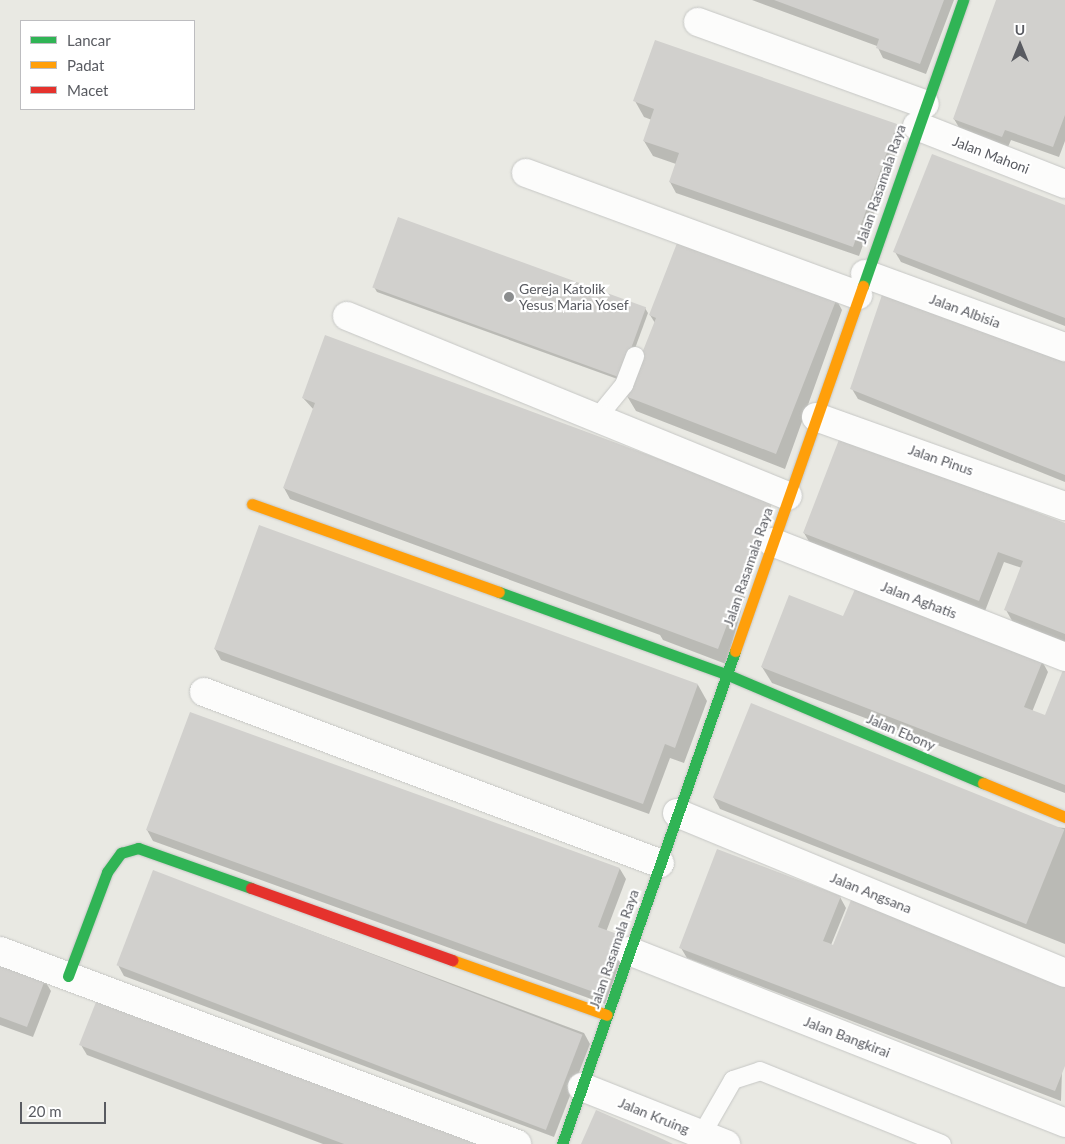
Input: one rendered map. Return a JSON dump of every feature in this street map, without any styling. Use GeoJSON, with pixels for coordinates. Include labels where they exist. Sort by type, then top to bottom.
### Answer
{"type":"FeatureCollection","features":[{"type":"Feature","properties":{"kind":"street","name":"Jalan Rasamala Raya"},"geometry":{"type":"LineString","coordinates":[[562,1144],[921,115],[963,0]]}},
{"type":"Feature","properties":{"kind":"street","name":"Jalan Mahoni"},"geometry":{"type":"LineString","coordinates":[[698,22],[921,115],[1064,179]]}},
{"type":"Feature","properties":{"kind":"street","name":"Jalan Albisia"},"geometry":{"type":"LineString","coordinates":[[526,173],[862,285],[1065,347]]}},
{"type":"Feature","properties":{"kind":"street"},"geometry":{"type":"LineString","coordinates":[[348,316],[788,496]]}},
{"type":"Feature","properties":{"kind":"street","name":"Jalan Pinus"},"geometry":{"type":"LineString","coordinates":[[816,417],[1065,506]]}},
{"type":"Feature","properties":{"kind":"street","name":"Jalan Ebony"},"geometry":{"type":"LineString","coordinates":[[252,504],[726,674],[1065,817]]}},
{"type":"Feature","properties":{"kind":"street","name":"Jalan Aghatis"},"geometry":{"type":"LineString","coordinates":[[772,542],[1065,657]]}},
{"type":"Feature","properties":{"kind":"street"},"geometry":{"type":"LineString","coordinates":[[204,692],[660,863]]}},
{"type":"Feature","properties":{"kind":"street","name":"Jalan Angsana"},"geometry":{"type":"LineString","coordinates":[[677,814],[1065,973]]}},
{"type":"Feature","properties":{"kind":"street"},"geometry":{"type":"LineString","coordinates":[[68,976],[107,872],[121,853],[138,848],[607,1015]]}},
{"type":"Feature","properties":{"kind":"street"},"geometry":{"type":"LineString","coordinates":[[0,951],[517,1144]]}},
{"type":"Feature","properties":{"kind":"street","name":"Jalan Bangkirai"},"geometry":{"type":"LineString","coordinates":[[629,952],[1065,1123]]}},
{"type":"Feature","properties":{"kind":"street","name":"Jalan Kruing"},"geometry":{"type":"LineString","coordinates":[[582,1087],[714,1139]]}},
{"type":"Feature","properties":{"kind":"lane"},"geometry":{"type":"LineString","coordinates":[[597,418],[624,385],[635,356]]}},
{"type":"Feature","properties":{"kind":"lane"},"geometry":{"type":"LineString","coordinates":[[714,1139],[733,1080],[760,1071],[942,1144]]}},
{"type":"Feature","properties":{"kind":"building"},"geometry":{"type":"Polygon","coordinates":[[[774,0],[944,0],[920,64],[876,48],[879,39],[774,0]]]}},
{"type":"Feature","properties":{"kind":"building"},"geometry":{"type":"Polygon","coordinates":[[[996,0],[1065,0],[1065,115],[1053,147],[1005,130],[1002,137],[953,119],[996,0]]]}},
{"type":"Feature","properties":{"kind":"building"},"geometry":{"type":"Polygon","coordinates":[[[655,40],[897,124],[853,247],[669,182],[679,153],[643,141],[654,109],[633,101],[655,40]]]}},
{"type":"Feature","properties":{"kind":"building"},"geometry":{"type":"Polygon","coordinates":[[[932,154],[1065,205],[1065,318],[893,252],[932,154]]]}},
{"type":"Feature","properties":{"kind":"building","name":"Gereja Katolik Yesus Maria Yosef"},"geometry":{"type":"Polygon","coordinates":[[[398,217],[646,307],[620,378],[372,287],[398,217]]]}},
{"type":"Feature","properties":{"kind":"building"},"geometry":{"type":"Polygon","coordinates":[[[679,238],[837,298],[776,454],[625,396],[656,318],[649,315],[679,238]]]}},
{"type":"Feature","properties":{"kind":"building"},"geometry":{"type":"Polygon","coordinates":[[[884,289],[1065,361],[1065,475],[850,389],[884,289]]]}},
{"type":"Feature","properties":{"kind":"building"},"geometry":{"type":"Polygon","coordinates":[[[325,335],[773,501],[718,649],[283,488],[315,403],[302,398],[325,335]]]}},
{"type":"Feature","properties":{"kind":"building"},"geometry":{"type":"Polygon","coordinates":[[[840,437],[1065,523],[1065,634],[1004,610],[1023,561],[998,552],[979,601],[803,533],[840,437]]]}},
{"type":"Feature","properties":{"kind":"building"},"geometry":{"type":"Polygon","coordinates":[[[259,525],[698,684],[675,748],[665,744],[643,804],[214,649],[259,525]]]}},
{"type":"Feature","properties":{"kind":"building"},"geometry":{"type":"Polygon","coordinates":[[[856,587],[1043,660],[1024,707],[1045,715],[1065,665],[1065,785],[761,667],[789,595],[843,616],[856,587]]]}},
{"type":"Feature","properties":{"kind":"building"},"geometry":{"type":"Polygon","coordinates":[[[751,703],[1064,830],[1026,924],[713,798],[751,703]]]}},
{"type":"Feature","properties":{"kind":"building"},"geometry":{"type":"Polygon","coordinates":[[[190,712],[620,868],[598,927],[620,935],[599,994],[146,830],[190,712]]]}},
{"type":"Feature","properties":{"kind":"building"},"geometry":{"type":"Polygon","coordinates":[[[717,849],[841,896],[823,941],[833,945],[851,900],[1065,982],[1065,1066],[1055,1091],[679,948],[717,849]]]}},
{"type":"Feature","properties":{"kind":"building"},"geometry":{"type":"Polygon","coordinates":[[[153,870],[582,1035],[546,1130],[116,965],[153,870]]]}},
{"type":"Feature","properties":{"kind":"building"},"geometry":{"type":"Polygon","coordinates":[[[0,963],[45,980],[27,1027],[0,1017],[0,963]]]}},
{"type":"Feature","properties":{"kind":"building"},"geometry":{"type":"Polygon","coordinates":[[[98,997],[487,1144],[344,1144],[79,1045],[98,997]]]}},
{"type":"Feature","properties":{"kind":"building"},"geometry":{"type":"Polygon","coordinates":[[[596,1110],[658,1137],[673,1144],[581,1144],[596,1110]]]}},
{"type":"Feature","properties":{"kind":"traffic: fast"},"geometry":{"type":"LineString","coordinates":[[863,286],[963,0]]}},
{"type":"Feature","properties":{"kind":"traffic: fast"},"geometry":{"type":"LineString","coordinates":[[499,592],[726,674],[983,783]]}},
{"type":"Feature","properties":{"kind":"traffic: fast"},"geometry":{"type":"LineString","coordinates":[[562,1144],[735,651]]}},
{"type":"Feature","properties":{"kind":"traffic: fast"},"geometry":{"type":"LineString","coordinates":[[68,976],[107,872],[121,853],[138,848],[251,888]]}},
{"type":"Feature","properties":{"kind":"traffic: slow"},"geometry":{"type":"LineString","coordinates":[[735,651],[863,286]]}},
{"type":"Feature","properties":{"kind":"traffic: slow"},"geometry":{"type":"LineString","coordinates":[[252,504],[499,592]]}},
{"type":"Feature","properties":{"kind":"traffic: slow"},"geometry":{"type":"LineString","coordinates":[[983,783],[1065,817]]}},
{"type":"Feature","properties":{"kind":"traffic: slow"},"geometry":{"type":"LineString","coordinates":[[452,960],[607,1015]]}},
{"type":"Feature","properties":{"kind":"traffic: jam"},"geometry":{"type":"LineString","coordinates":[[251,888],[452,960]]}},
{"type":"Feature","properties":{"kind":"place","name":"Gereja Katolik Yesus Maria Yosef"},"geometry":{"type":"Point","coordinates":[509,297]}}]}
